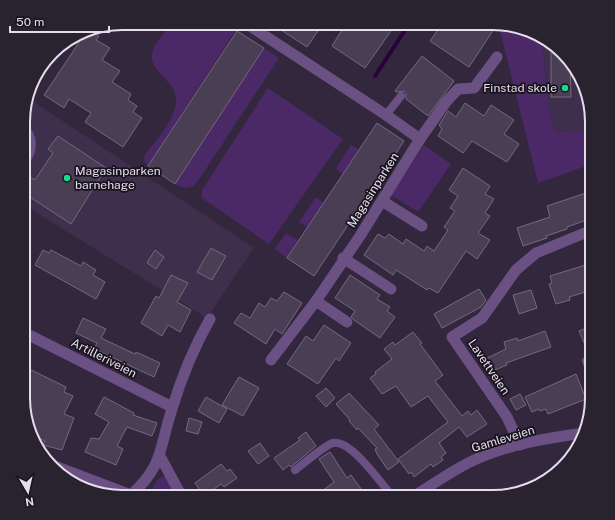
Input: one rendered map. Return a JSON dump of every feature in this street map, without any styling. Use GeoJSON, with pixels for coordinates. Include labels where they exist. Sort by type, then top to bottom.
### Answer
{"type":"FeatureCollection","features":[{"type":"Feature","properties":{"kind":"street"},"geometry":{"type":"LineString","coordinates":[[256,30],[420,139]]}},
{"type":"Feature","properties":{"kind":"street","name":"Magasinparken"},"geometry":{"type":"LineString","coordinates":[[271,360],[316,300],[420,139],[455,91],[461,88],[474,88],[497,57]]}},
{"type":"Feature","properties":{"kind":"street"},"geometry":{"type":"LineString","coordinates":[[382,200],[422,226]]}},
{"type":"Feature","properties":{"kind":"street","name":"Lavettveien"},"geometry":{"type":"LineString","coordinates":[[520,445],[510,422],[452,337],[482,318],[516,270],[536,253],[585,233]]}},
{"type":"Feature","properties":{"kind":"street"},"geometry":{"type":"LineString","coordinates":[[343,258],[391,289]]}},
{"type":"Feature","properties":{"kind":"street"},"geometry":{"type":"LineString","coordinates":[[316,300],[347,322]]}},
{"type":"Feature","properties":{"kind":"street"},"geometry":{"type":"LineString","coordinates":[[137,490],[148,478],[160,456],[172,407],[193,354],[210,319]]}},
{"type":"Feature","properties":{"kind":"street","name":"Artilleriveien"},"geometry":{"type":"LineString","coordinates":[[30,336],[172,407]]}},
{"type":"Feature","properties":{"kind":"street","name":"Gamleveien"},"geometry":{"type":"LineString","coordinates":[[424,490],[469,462],[520,445],[578,434]]}},
{"type":"Feature","properties":{"kind":"street"},"geometry":{"type":"LineString","coordinates":[[160,456],[178,490]]}},
{"type":"Feature","properties":{"kind":"street"},"geometry":{"type":"LineString","coordinates":[[65,470],[115,489]]}},
{"type":"Feature","properties":{"kind":"lane"},"geometry":{"type":"LineString","coordinates":[[386,115],[401,96]]}},
{"type":"Feature","properties":{"kind":"lane"},"geometry":{"type":"LineString","coordinates":[[30,135],[32,137],[32,143],[30,155]]}},
{"type":"Feature","properties":{"kind":"lane"},"geometry":{"type":"LineString","coordinates":[[295,470],[330,444],[340,443],[348,446],[386,490]]}},
{"type":"Feature","properties":{"kind":"shaded area"},"geometry":{"type":"Polygon","coordinates":[[[166,30],[236,30],[148,166],[144,157],[169,122],[173,114],[176,98],[171,86],[156,69],[153,63],[153,50],[166,30]]]}},
{"type":"Feature","properties":{"kind":"shaded area"},"geometry":{"type":"Polygon","coordinates":[[[500,30],[517,33],[543,45],[547,97],[554,129],[559,132],[585,130],[585,166],[538,183],[500,30]]]}},
{"type":"Feature","properties":{"kind":"shaded area","name":"Finstad skole"},"geometry":{"type":"Polygon","coordinates":[[[543,45],[562,61],[576,81],[582,98],[585,116],[585,130],[559,132],[554,129],[547,97],[543,45]]]}},
{"type":"Feature","properties":{"kind":"shaded area"},"geometry":{"type":"Polygon","coordinates":[[[264,48],[279,58],[196,184],[186,188],[175,184],[264,48]]]}},
{"type":"Feature","properties":{"kind":"shaded area"},"geometry":{"type":"Polygon","coordinates":[[[268,88],[343,139],[269,244],[202,198],[202,190],[268,88]]]}},
{"type":"Feature","properties":{"kind":"shaded area"},"geometry":{"type":"Polygon","coordinates":[[[33,101],[254,248],[207,318],[30,209],[30,122],[33,101]]]}},
{"type":"Feature","properties":{"kind":"shaded area"},"geometry":{"type":"Polygon","coordinates":[[[351,145],[359,149],[343,174],[335,169],[351,145]]]}},
{"type":"Feature","properties":{"kind":"shaded area"},"geometry":{"type":"Polygon","coordinates":[[[424,145],[451,164],[418,212],[391,195],[424,145]]]}},
{"type":"Feature","properties":{"kind":"shaded area"},"geometry":{"type":"Polygon","coordinates":[[[316,197],[324,203],[307,227],[299,222],[316,197]]]}},
{"type":"Feature","properties":{"kind":"shaded area"},"geometry":{"type":"Polygon","coordinates":[[[286,233],[298,240],[287,258],[275,249],[286,233]]]}},
{"type":"Feature","properties":{"kind":"shaded area"},"geometry":{"type":"Polygon","coordinates":[[[166,476],[173,490],[153,490],[159,478],[166,476]]]}},
{"type":"Feature","properties":{"kind":"building"},"geometry":{"type":"Polygon","coordinates":[[[281,30],[319,30],[307,47],[281,30]]]}},
{"type":"Feature","properties":{"kind":"building"},"geometry":{"type":"Polygon","coordinates":[[[342,30],[392,30],[365,68],[332,46],[342,30]]]}},
{"type":"Feature","properties":{"kind":"building"},"geometry":{"type":"Polygon","coordinates":[[[438,30],[493,30],[469,67],[430,41],[438,30]]]}},
{"type":"Feature","properties":{"kind":"building"},"geometry":{"type":"Polygon","coordinates":[[[237,31],[264,48],[175,184],[148,166],[237,31]]]}},
{"type":"Feature","properties":{"kind":"building"},"geometry":{"type":"Polygon","coordinates":[[[96,34],[99,36],[96,40],[110,48],[102,60],[120,71],[112,82],[131,94],[128,100],[137,106],[133,112],[142,118],[123,147],[85,122],[91,113],[69,99],[64,108],[44,95],[81,40],[96,34]]]}},
{"type":"Feature","properties":{"kind":"building"},"geometry":{"type":"Polygon","coordinates":[[[551,51],[562,61],[570,73],[571,97],[551,97],[551,51]]]}},
{"type":"Feature","properties":{"kind":"building"},"geometry":{"type":"Polygon","coordinates":[[[422,56],[454,81],[428,116],[406,99],[406,94],[404,91],[395,91],[422,56]]]}},
{"type":"Feature","properties":{"kind":"building"},"geometry":{"type":"Polygon","coordinates":[[[465,103],[484,116],[491,105],[514,120],[504,134],[519,144],[507,162],[472,141],[463,153],[438,136],[442,129],[439,125],[448,111],[456,117],[465,103]]]}},
{"type":"Feature","properties":{"kind":"building"},"geometry":{"type":"Polygon","coordinates":[[[377,123],[404,141],[314,276],[287,258],[377,123]]]}},
{"type":"Feature","properties":{"kind":"building","name":"Magasinparken barnehage"},"geometry":{"type":"Polygon","coordinates":[[[58,136],[106,168],[71,224],[30,197],[30,177],[35,180],[53,153],[48,149],[58,136]]]}},
{"type":"Feature","properties":{"kind":"building"},"geometry":{"type":"Polygon","coordinates":[[[463,168],[490,186],[485,194],[494,199],[485,213],[490,216],[478,233],[490,240],[477,259],[466,251],[438,293],[429,288],[427,290],[396,270],[393,275],[364,255],[378,234],[385,238],[389,234],[403,244],[406,239],[424,251],[427,246],[434,251],[448,230],[444,227],[455,211],[450,208],[458,196],[449,190],[463,168]]]}},
{"type":"Feature","properties":{"kind":"building"},"geometry":{"type":"Polygon","coordinates":[[[585,193],[585,221],[567,227],[567,229],[546,236],[547,238],[523,246],[517,228],[550,217],[547,206],[585,193]]]}},
{"type":"Feature","properties":{"kind":"building"},"geometry":{"type":"Polygon","coordinates":[[[211,248],[226,256],[212,280],[197,272],[211,248]]]}},
{"type":"Feature","properties":{"kind":"building"},"geometry":{"type":"Polygon","coordinates":[[[43,250],[49,253],[51,250],[81,266],[83,262],[96,270],[93,275],[105,282],[96,299],[35,265],[43,250]]]}},
{"type":"Feature","properties":{"kind":"building"},"geometry":{"type":"Polygon","coordinates":[[[155,250],[164,257],[156,269],[147,263],[155,250]]]}},
{"type":"Feature","properties":{"kind":"building"},"geometry":{"type":"Polygon","coordinates":[[[585,265],[585,292],[569,297],[570,300],[556,304],[549,284],[552,283],[550,276],[585,265]]]}},
{"type":"Feature","properties":{"kind":"building"},"geometry":{"type":"Polygon","coordinates":[[[171,275],[188,283],[177,302],[191,310],[180,332],[168,325],[162,336],[141,323],[156,296],[159,298],[171,275]]]}},
{"type":"Feature","properties":{"kind":"building"},"geometry":{"type":"Polygon","coordinates":[[[350,275],[380,295],[377,299],[390,307],[387,311],[395,317],[380,338],[354,320],[351,317],[355,311],[335,298],[350,275]]]}},
{"type":"Feature","properties":{"kind":"building"},"geometry":{"type":"Polygon","coordinates":[[[479,289],[486,300],[481,307],[442,328],[434,314],[479,289]]]}},
{"type":"Feature","properties":{"kind":"building"},"geometry":{"type":"Polygon","coordinates":[[[531,290],[537,308],[519,314],[513,295],[531,290]]]}},
{"type":"Feature","properties":{"kind":"building"},"geometry":{"type":"Polygon","coordinates":[[[284,292],[302,303],[282,334],[275,329],[266,344],[234,323],[241,313],[250,318],[259,303],[265,307],[271,298],[277,301],[284,292]]]}},
{"type":"Feature","properties":{"kind":"building"},"geometry":{"type":"Polygon","coordinates":[[[83,318],[106,329],[101,338],[135,354],[136,352],[160,363],[154,377],[94,349],[97,343],[76,333],[83,318]]]}},
{"type":"Feature","properties":{"kind":"building"},"geometry":{"type":"Polygon","coordinates":[[[324,325],[351,343],[339,361],[336,358],[318,384],[287,364],[306,336],[313,341],[324,325]]]}},
{"type":"Feature","properties":{"kind":"building"},"geometry":{"type":"Polygon","coordinates":[[[585,329],[585,345],[579,331],[585,329]]]}},
{"type":"Feature","properties":{"kind":"building"},"geometry":{"type":"Polygon","coordinates":[[[545,331],[551,347],[506,363],[507,365],[490,372],[485,359],[506,349],[504,342],[517,338],[518,341],[545,331]]]}},
{"type":"Feature","properties":{"kind":"building"},"geometry":{"type":"Polygon","coordinates":[[[413,332],[443,375],[435,381],[462,416],[468,411],[471,415],[477,410],[487,424],[467,437],[459,427],[439,443],[446,453],[441,457],[443,460],[433,467],[431,464],[414,477],[411,472],[409,474],[398,459],[448,422],[428,396],[411,407],[396,386],[382,394],[370,378],[376,374],[375,372],[392,359],[384,349],[393,342],[395,345],[413,332]]]}},
{"type":"Feature","properties":{"kind":"building"},"geometry":{"type":"Polygon","coordinates":[[[30,369],[66,387],[64,392],[73,396],[64,414],[74,418],[62,450],[43,445],[45,441],[39,438],[33,422],[30,404],[30,369]]]}},
{"type":"Feature","properties":{"kind":"building"},"geometry":{"type":"Polygon","coordinates":[[[576,374],[585,398],[585,399],[548,414],[546,409],[540,411],[539,409],[532,412],[525,397],[576,374]]]}},
{"type":"Feature","properties":{"kind":"building"},"geometry":{"type":"Polygon","coordinates":[[[239,377],[259,388],[243,416],[222,405],[239,377]]]}},
{"type":"Feature","properties":{"kind":"building"},"geometry":{"type":"Polygon","coordinates":[[[326,388],[335,398],[326,407],[316,396],[326,388]]]}},
{"type":"Feature","properties":{"kind":"building"},"geometry":{"type":"Polygon","coordinates":[[[349,393],[379,425],[374,429],[399,462],[388,470],[377,454],[375,449],[377,448],[358,428],[357,430],[336,404],[349,393]]]}},
{"type":"Feature","properties":{"kind":"building"},"geometry":{"type":"Polygon","coordinates":[[[520,394],[526,405],[516,410],[510,399],[520,394]]]}},
{"type":"Feature","properties":{"kind":"building"},"geometry":{"type":"Polygon","coordinates":[[[104,397],[134,413],[133,415],[157,423],[152,436],[127,427],[117,446],[123,449],[116,465],[85,452],[91,438],[99,439],[109,422],[95,414],[104,397]]]}},
{"type":"Feature","properties":{"kind":"building"},"geometry":{"type":"Polygon","coordinates":[[[206,397],[227,409],[219,423],[198,411],[206,397]]]}},
{"type":"Feature","properties":{"kind":"building"},"geometry":{"type":"Polygon","coordinates":[[[189,418],[202,422],[198,434],[186,431],[189,418]]]}},
{"type":"Feature","properties":{"kind":"building"},"geometry":{"type":"Polygon","coordinates":[[[306,432],[316,446],[291,467],[289,465],[283,470],[274,458],[300,440],[298,438],[306,432]]]}},
{"type":"Feature","properties":{"kind":"building"},"geometry":{"type":"Polygon","coordinates":[[[260,443],[269,456],[258,464],[248,451],[260,443]]]}},
{"type":"Feature","properties":{"kind":"building"},"geometry":{"type":"Polygon","coordinates":[[[330,452],[347,478],[351,475],[362,490],[323,490],[334,482],[319,459],[330,452]]]}},
{"type":"Feature","properties":{"kind":"building"},"geometry":{"type":"Polygon","coordinates":[[[221,464],[227,471],[230,469],[237,478],[224,487],[221,484],[212,490],[200,490],[195,483],[221,464]]]}},
{"type":"Feature","properties":{"kind":"waterway"},"geometry":{"type":"LineString","coordinates":[[375,76],[405,30]]}},
{"type":"Feature","properties":{"kind":"place","name":"Finstad skole"},"geometry":{"type":"Point","coordinates":[565,88]}},
{"type":"Feature","properties":{"kind":"place","name":"Magasinparken barnehage"},"geometry":{"type":"Point","coordinates":[67,178]}}]}
